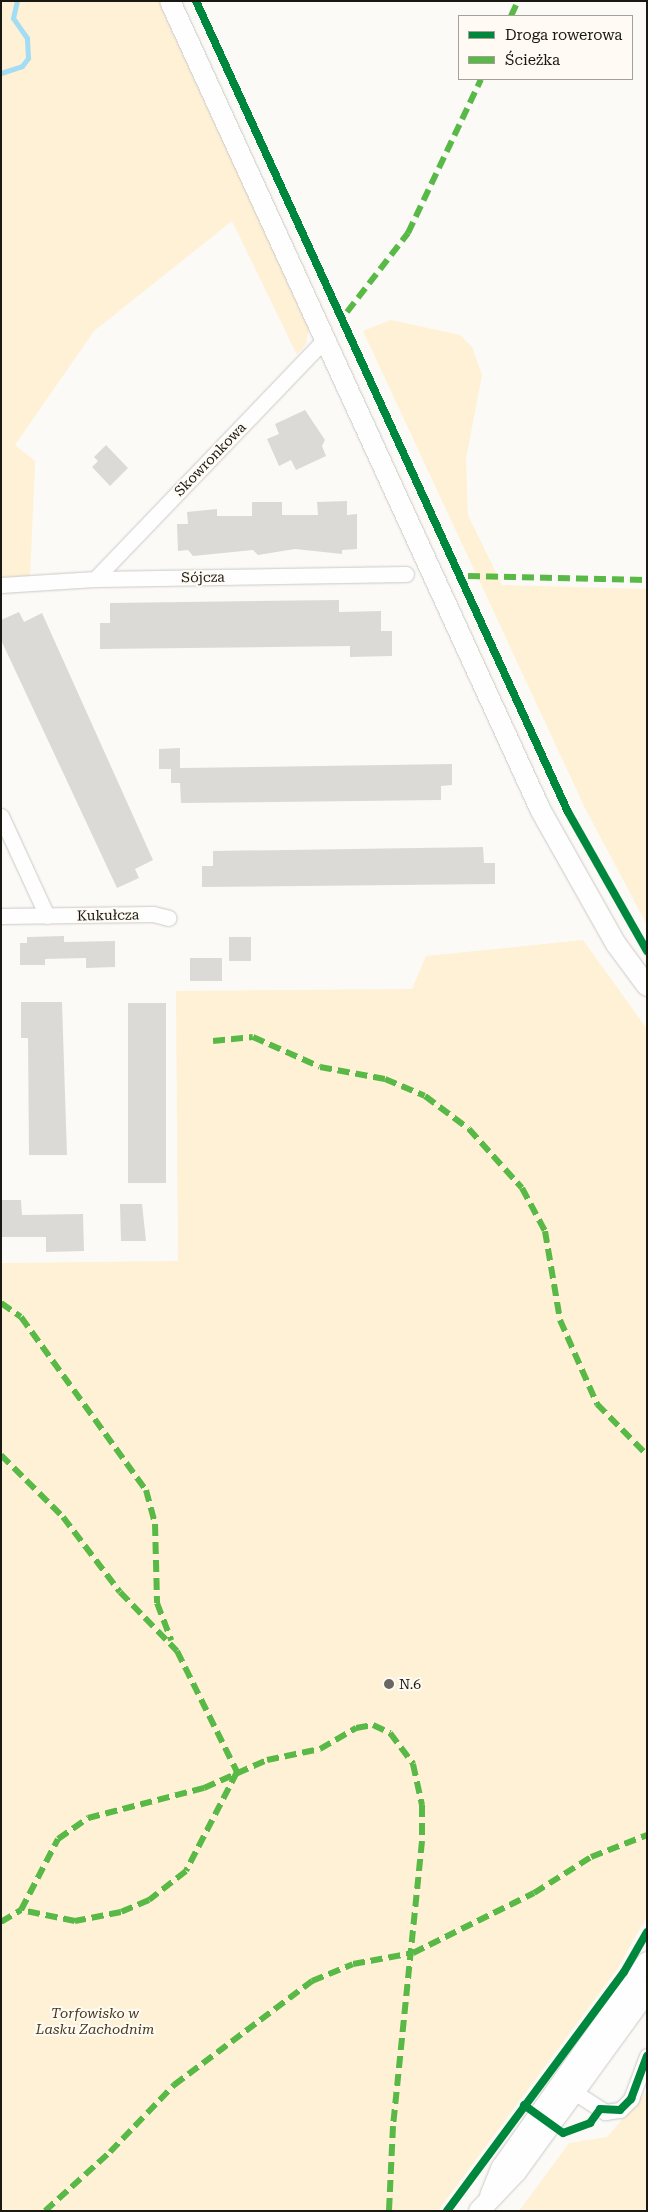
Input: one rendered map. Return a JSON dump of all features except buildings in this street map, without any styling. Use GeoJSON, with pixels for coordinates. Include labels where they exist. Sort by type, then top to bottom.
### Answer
{"type":"FeatureCollection","features":[{"type":"Feature","properties":{"kind":"main road"},"geometry":{"type":"LineString","coordinates":[[170,1],[541,811],[616,944],[647,986]]}},
{"type":"Feature","properties":{"kind":"main road"},"geometry":{"type":"LineString","coordinates":[[568,2088],[647,1962]]}},
{"type":"Feature","properties":{"kind":"main road"},"geometry":{"type":"LineString","coordinates":[[484,2203],[502,2167],[647,1992]]}},
{"type":"Feature","properties":{"kind":"street","name":"Skowronkowa"},"geometry":{"type":"LineString","coordinates":[[94,579],[325,339]]}},
{"type":"Feature","properties":{"kind":"street","name":"Sójcza"},"geometry":{"type":"LineString","coordinates":[[1,585],[94,579],[406,574]]}},
{"type":"Feature","properties":{"kind":"street"},"geometry":{"type":"LineString","coordinates":[[1,816],[47,916]]}},
{"type":"Feature","properties":{"kind":"street","name":"Kukułcza"},"geometry":{"type":"LineString","coordinates":[[1,916],[153,914],[169,918]]}},
{"type":"Feature","properties":{"kind":"street"},"geometry":{"type":"LineString","coordinates":[[568,2088],[605,2112],[620,2110],[631,2099],[647,2056]]}},
{"type":"Feature","properties":{"kind":"green space"},"geometry":{"type":"Polygon","coordinates":[[[1,1],[158,1],[309,327],[306,344],[297,355],[232,221],[94,331],[15,445],[35,461],[30,577],[1,579],[1,1]]]}},
{"type":"Feature","properties":{"kind":"green space"},"geometry":{"type":"Polygon","coordinates":[[[391,320],[460,335],[472,347],[482,375],[466,459],[468,515],[502,585],[647,589],[647,925],[585,808],[363,331],[391,320]]]}},
{"type":"Feature","properties":{"kind":"green space","name":"Torfowisko w Lasku Zachodnim"},"geometry":{"type":"Polygon","coordinates":[[[583,940],[647,1029],[647,1916],[618,1968],[438,2211],[1,2211],[1,1263],[178,1261],[176,991],[412,989],[426,956],[583,940]]]}},
{"type":"Feature","properties":{"kind":"green space"},"geometry":{"type":"Polygon","coordinates":[[[647,2091],[647,2211],[519,2211],[569,2143],[607,2137],[647,2091]]]}},
{"type":"Feature","properties":{"kind":"waterway"},"geometry":{"type":"LineString","coordinates":[[1,73],[22,66],[28,58],[27,38],[13,18],[17,1]]}},
{"type":"Feature","properties":{"kind":"marked path"},"geometry":{"type":"LineString","coordinates":[[511,15],[518,1]]}},
{"type":"Feature","properties":{"kind":"marked path"},"geometry":{"type":"LineString","coordinates":[[347,312],[408,233],[481,80]]}},
{"type":"Feature","properties":{"kind":"marked path"},"geometry":{"type":"LineString","coordinates":[[468,576],[647,580]]}},
{"type":"Feature","properties":{"kind":"marked path"},"geometry":{"type":"LineString","coordinates":[[213,1041],[253,1037],[320,1067],[385,1079],[425,1096],[469,1129],[522,1188],[545,1231],[560,1320],[597,1404],[647,1455]]}},
{"type":"Feature","properties":{"kind":"marked path"},"geometry":{"type":"LineString","coordinates":[[1,1303],[21,1317],[146,1490],[155,1524],[157,1603],[171,1640]]}},
{"type":"Feature","properties":{"kind":"marked path"},"geometry":{"type":"LineString","coordinates":[[1,1455],[63,1517],[120,1592],[177,1651],[237,1772],[186,1871],[149,1900],[121,1912],[75,1921],[21,1910]]}},
{"type":"Feature","properties":{"kind":"marked path"},"geometry":{"type":"LineString","coordinates":[[1,1922],[21,1910],[58,1839],[88,1818],[204,1788],[267,1760],[320,1749],[356,1728],[373,1725],[390,1733],[413,1764],[422,1805],[422,1841],[393,2126],[389,2211]]}},
{"type":"Feature","properties":{"kind":"marked path"},"geometry":{"type":"LineString","coordinates":[[45,2211],[110,2152],[174,2085],[312,1981],[353,1964],[413,1953],[534,1893],[591,1857],[647,1835]]}},
{"type":"Feature","properties":{"kind":"cycle path"},"geometry":{"type":"LineString","coordinates":[[196,1],[568,812],[647,951]]}},
{"type":"Feature","properties":{"kind":"cycle path"},"geometry":{"type":"LineString","coordinates":[[447,2211],[624,1972],[647,1932]]}},
{"type":"Feature","properties":{"kind":"cycle path"},"geometry":{"type":"LineString","coordinates":[[524,2105],[563,2133],[590,2123],[600,2109],[620,2110],[631,2099],[647,2056]]}},
{"type":"Feature","properties":{"kind":"place","name":"N.6"},"geometry":{"type":"Point","coordinates":[389,1684]}}]}
